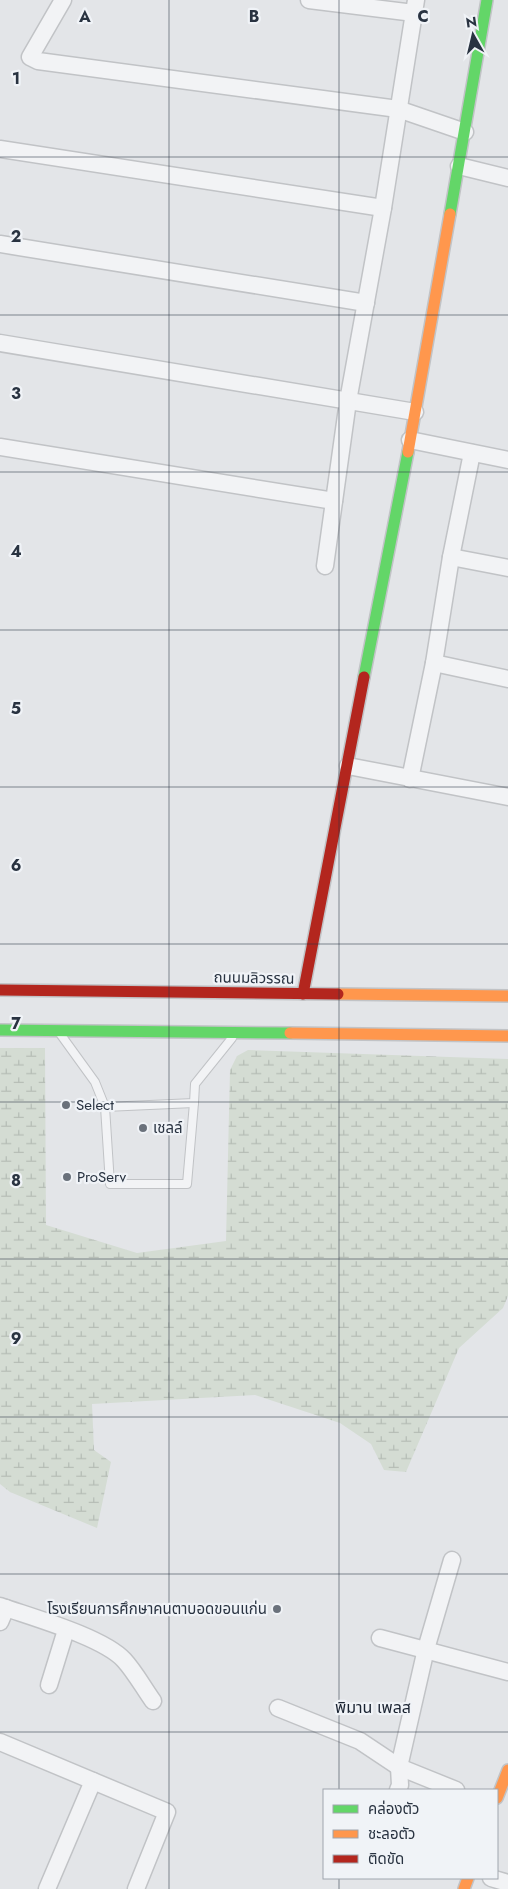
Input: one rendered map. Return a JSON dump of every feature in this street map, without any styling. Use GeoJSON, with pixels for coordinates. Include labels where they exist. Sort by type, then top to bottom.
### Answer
{"type":"FeatureCollection","features":[{"type":"Feature","properties":{"kind":"street"},"geometry":{"type":"LineString","coordinates":[[63,0],[30,57],[38,61],[398,109],[465,132]]}},
{"type":"Feature","properties":{"kind":"street"},"geometry":{"type":"LineString","coordinates":[[310,0],[415,6],[383,208],[348,401],[325,566]]}},
{"type":"Feature","properties":{"kind":"street"},"geometry":{"type":"LineString","coordinates":[[303,994],[410,440],[487,0]]}},
{"type":"Feature","properties":{"kind":"street"},"geometry":{"type":"LineString","coordinates":[[0,149],[383,208]]}},
{"type":"Feature","properties":{"kind":"street"},"geometry":{"type":"LineString","coordinates":[[459,166],[508,178]]}},
{"type":"Feature","properties":{"kind":"street"},"geometry":{"type":"LineString","coordinates":[[0,244],[366,303]]}},
{"type":"Feature","properties":{"kind":"street"},"geometry":{"type":"LineString","coordinates":[[0,343],[414,412]]}},
{"type":"Feature","properties":{"kind":"street"},"geometry":{"type":"LineString","coordinates":[[410,440],[508,460]]}},
{"type":"Feature","properties":{"kind":"street"},"geometry":{"type":"LineString","coordinates":[[0,447],[334,500]]}},
{"type":"Feature","properties":{"kind":"street"},"geometry":{"type":"LineString","coordinates":[[410,779],[434,663],[451,557],[472,453]]}},
{"type":"Feature","properties":{"kind":"street"},"geometry":{"type":"LineString","coordinates":[[451,557],[508,568]]}},
{"type":"Feature","properties":{"kind":"street"},"geometry":{"type":"LineString","coordinates":[[434,663],[508,679]]}},
{"type":"Feature","properties":{"kind":"street"},"geometry":{"type":"LineString","coordinates":[[348,766],[508,797]]}},
{"type":"Feature","properties":{"kind":"street","name":"ถนนมลิวรรณ"},"geometry":{"type":"LineString","coordinates":[[0,990],[303,994],[314,992],[508,996]]}},
{"type":"Feature","properties":{"kind":"street"},"geometry":{"type":"LineString","coordinates":[[0,1030],[508,1036]]}},
{"type":"Feature","properties":{"kind":"street"},"geometry":{"type":"LineString","coordinates":[[398,1789],[399,1767],[426,1649],[452,1560]]}},
{"type":"Feature","properties":{"kind":"street"},"geometry":{"type":"LineString","coordinates":[[2,1612],[66,1630],[93,1640],[123,1659],[153,1701]]}},
{"type":"Feature","properties":{"kind":"street"},"geometry":{"type":"LineString","coordinates":[[49,1685],[66,1630]]}},
{"type":"Feature","properties":{"kind":"street"},"geometry":{"type":"LineString","coordinates":[[380,1638],[508,1672]]}},
{"type":"Feature","properties":{"kind":"street"},"geometry":{"type":"LineString","coordinates":[[278,1708],[360,1740],[399,1767],[454,1789]]}},
{"type":"Feature","properties":{"kind":"street"},"geometry":{"type":"LineString","coordinates":[[0,1742],[167,1812],[136,1889]]}},
{"type":"Feature","properties":{"kind":"street"},"geometry":{"type":"LineString","coordinates":[[498,1795],[508,1770]]}},
{"type":"Feature","properties":{"kind":"street"},"geometry":{"type":"LineString","coordinates":[[47,1889],[93,1781]]}},
{"type":"Feature","properties":{"kind":"street"},"geometry":{"type":"LineString","coordinates":[[494,1879],[508,1883]]}},
{"type":"Feature","properties":{"kind":"lane"},"geometry":{"type":"LineString","coordinates":[[57,1030],[95,1082],[105,1107],[110,1184],[187,1184],[195,1084],[237,1032]]}},
{"type":"Feature","properties":{"kind":"lane"},"geometry":{"type":"LineString","coordinates":[[105,1107],[194,1103]]}},
{"type":"Feature","properties":{"kind":"green space"},"geometry":{"type":"Polygon","coordinates":[[[0,1048],[45,1048],[46,1225],[137,1253],[226,1241],[230,1070],[237,1056],[248,1050],[508,1059],[508,1296],[503,1308],[459,1348],[406,1472],[384,1470],[371,1444],[340,1423],[255,1395],[92,1404],[94,1450],[111,1462],[97,1528],[10,1492],[0,1484],[0,1048]]]}},
{"type":"Feature","properties":{"kind":"traffic: fast"},"geometry":{"type":"LineString","coordinates":[[450,214],[487,0]]}},
{"type":"Feature","properties":{"kind":"traffic: fast"},"geometry":{"type":"LineString","coordinates":[[364,677],[408,452]]}},
{"type":"Feature","properties":{"kind":"traffic: fast"},"geometry":{"type":"LineString","coordinates":[[0,1030],[290,1033]]}},
{"type":"Feature","properties":{"kind":"traffic: slow"},"geometry":{"type":"LineString","coordinates":[[408,452],[450,214]]}},
{"type":"Feature","properties":{"kind":"traffic: slow"},"geometry":{"type":"LineString","coordinates":[[338,994],[508,996]]}},
{"type":"Feature","properties":{"kind":"traffic: slow"},"geometry":{"type":"LineString","coordinates":[[290,1033],[508,1036]]}},
{"type":"Feature","properties":{"kind":"traffic: slow"},"geometry":{"type":"LineString","coordinates":[[498,1795],[508,1770]]}},
{"type":"Feature","properties":{"kind":"traffic: slow"},"geometry":{"type":"LineString","coordinates":[[464,1889],[468,1879]]}},
{"type":"Feature","properties":{"kind":"traffic: jam"},"geometry":{"type":"LineString","coordinates":[[303,994],[364,677]]}},
{"type":"Feature","properties":{"kind":"traffic: jam"},"geometry":{"type":"LineString","coordinates":[[0,990],[338,994]]}},
{"type":"Feature","properties":{"kind":"place","name":"Select"},"geometry":{"type":"Point","coordinates":[66,1105]}},
{"type":"Feature","properties":{"kind":"place","name":"เชลล์"},"geometry":{"type":"Point","coordinates":[143,1128]}},
{"type":"Feature","properties":{"kind":"place","name":"ProServ"},"geometry":{"type":"Point","coordinates":[67,1177]}},
{"type":"Feature","properties":{"kind":"place","name":"โรงเรียนการศึกษาคนตาบอดขอนแก่น"},"geometry":{"type":"Point","coordinates":[277,1609]}},
{"type":"Feature","properties":{"kind":"district","name":"พิมาน เพลส"},"geometry":{"type":"Point","coordinates":[373,1707]}}]}
